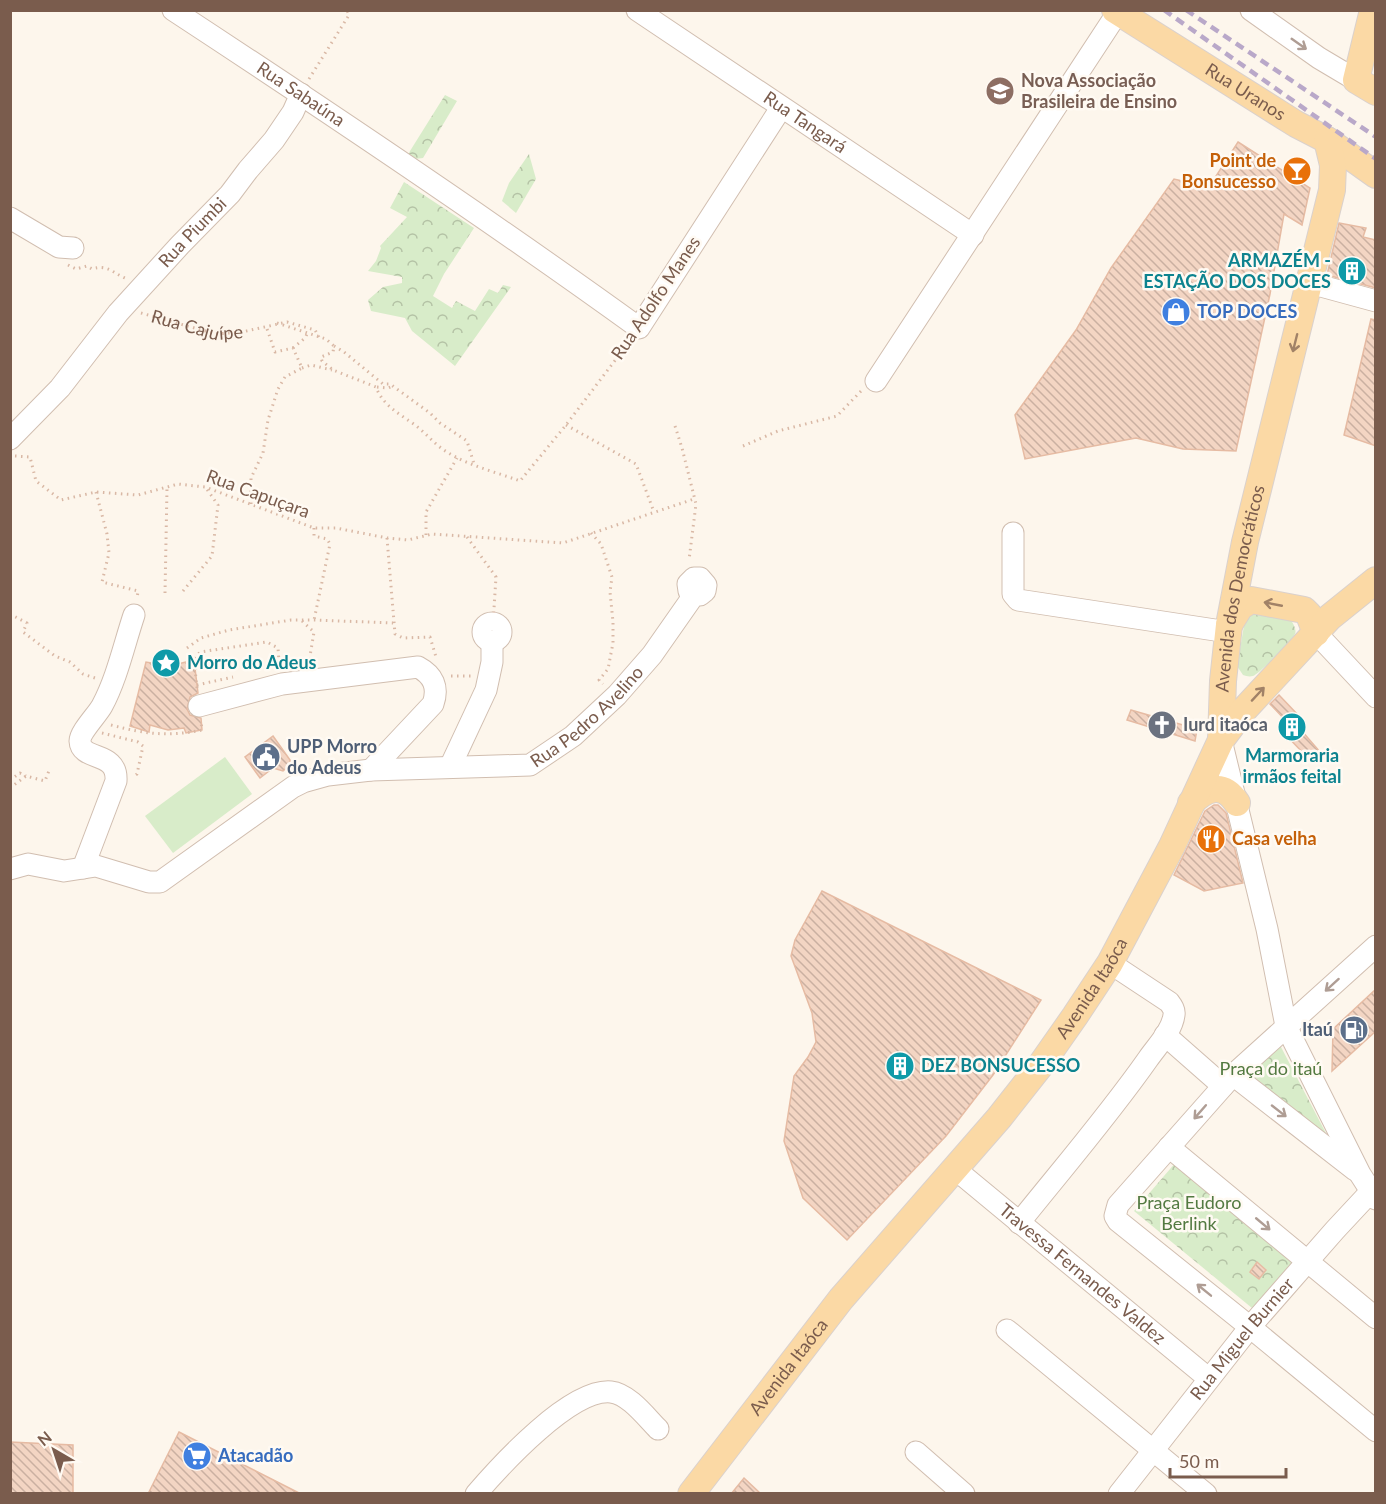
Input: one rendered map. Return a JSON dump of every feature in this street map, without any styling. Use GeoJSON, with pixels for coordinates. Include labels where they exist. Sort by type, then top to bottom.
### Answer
{"type":"FeatureCollection","features":[{"type":"Feature","properties":{"kind":"main road"},"geometry":{"type":"LineString","coordinates":[[1366,86],[1373,10]]}},
{"type":"Feature","properties":{"kind":"main road","name":"Rua Uranos"},"geometry":{"type":"LineString","coordinates":[[1117,11],[1296,124],[1327,140],[1372,173]]}},
{"type":"Feature","properties":{"kind":"main road","name":"Avenida dos Democráticos"},"geometry":{"type":"LineString","coordinates":[[1221,740],[1223,681],[1229,628],[1245,542],[1332,190],[1333,165],[1327,140]]}},
{"type":"Feature","properties":{"kind":"main road"},"geometry":{"type":"LineString","coordinates":[[1334,176],[1372,173]]}},
{"type":"Feature","properties":{"kind":"main road","name":"Avenida Itaóca"},"geometry":{"type":"LineString","coordinates":[[692,1494],[841,1299],[955,1169],[1040,1066],[1110,963],[1167,856],[1221,740],[1242,712],[1316,633],[1346,603],[1376,580]]}},
{"type":"Feature","properties":{"kind":"main road"},"geometry":{"type":"LineString","coordinates":[[1229,628],[1240,608],[1251,600],[1304,610],[1312,621],[1316,633]]}},
{"type":"Feature","properties":{"kind":"main road"},"geometry":{"type":"LineString","coordinates":[[1191,803],[1203,792],[1213,789],[1229,794],[1237,803]]}},
{"type":"Feature","properties":{"kind":"street","name":"Rua Sabaúna"},"geometry":{"type":"LineString","coordinates":[[173,10],[541,257],[639,328]]}},
{"type":"Feature","properties":{"kind":"street","name":"Rua Tangará"},"geometry":{"type":"LineString","coordinates":[[637,10],[780,108],[973,235]]}},
{"type":"Feature","properties":{"kind":"street"},"geometry":{"type":"LineString","coordinates":[[1251,10],[1319,58],[1366,86]]}},
{"type":"Feature","properties":{"kind":"street"},"geometry":{"type":"LineString","coordinates":[[876,381],[1117,11]]}},
{"type":"Feature","properties":{"kind":"street","name":"Rua Piumbi"},"geometry":{"type":"LineString","coordinates":[[10,438],[60,388],[118,313],[230,194],[274,140],[293,112],[301,94]]}},
{"type":"Feature","properties":{"kind":"street","name":"Rua Adolfo Manes"},"geometry":{"type":"LineString","coordinates":[[639,328],[780,108]]}},
{"type":"Feature","properties":{"kind":"street"},"geometry":{"type":"LineString","coordinates":[[10,218],[70,256]]}},
{"type":"Feature","properties":{"kind":"street"},"geometry":{"type":"LineString","coordinates":[[1310,283],[1376,301]]}},
{"type":"Feature","properties":{"kind":"street"},"geometry":{"type":"LineString","coordinates":[[1013,533],[1013,594],[1018,600],[1229,628]]}},
{"type":"Feature","properties":{"kind":"street","name":"Rua Pedro Avelino"},"geometry":{"type":"LineString","coordinates":[[10,869],[28,864],[64,871],[96,866],[149,882],[160,882],[303,782],[328,774],[370,770],[524,766],[543,757],[573,736],[617,695],[652,655],[692,589]]}},
{"type":"Feature","properties":{"kind":"street"},"geometry":{"type":"LineString","coordinates":[[83,868],[117,773],[108,760],[87,752],[80,740],[99,711],[111,684],[134,615]]}},
{"type":"Feature","properties":{"kind":"street"},"geometry":{"type":"LineString","coordinates":[[450,767],[486,690],[490,675],[492,632]]}},
{"type":"Feature","properties":{"kind":"street"},"geometry":{"type":"LineString","coordinates":[[1316,633],[1376,697]]}},
{"type":"Feature","properties":{"kind":"street"},"geometry":{"type":"LineString","coordinates":[[198,695],[418,667],[427,672],[434,682],[436,696],[429,711],[370,770]]}},
{"type":"Feature","properties":{"kind":"street","name":"Avenida dos Democráticos"},"geometry":{"type":"LineString","coordinates":[[1221,740],[1267,929],[1286,1026],[1370,1187]]}},
{"type":"Feature","properties":{"kind":"street"},"geometry":{"type":"LineString","coordinates":[[1376,946],[1228,1080],[1118,1205],[1115,1216],[1118,1221],[1376,1431]]}},
{"type":"Feature","properties":{"kind":"street"},"geometry":{"type":"LineString","coordinates":[[1019,1222],[1088,1140],[1165,1035],[1174,1016],[1172,1006],[1110,963]]}},
{"type":"Feature","properties":{"kind":"street"},"geometry":{"type":"LineString","coordinates":[[1165,1035],[1370,1187]]}},
{"type":"Feature","properties":{"kind":"street"},"geometry":{"type":"LineString","coordinates":[[1169,1147],[1376,1318]]}},
{"type":"Feature","properties":{"kind":"street","name":"Travessa Fernandes Valdez"},"geometry":{"type":"LineString","coordinates":[[955,1169],[1208,1378]]}},
{"type":"Feature","properties":{"kind":"street","name":"Rua Miguel Burnier"},"geometry":{"type":"LineString","coordinates":[[1119,1494],[1208,1378],[1370,1187]]}},
{"type":"Feature","properties":{"kind":"street"},"geometry":{"type":"LineString","coordinates":[[1007,1330],[1206,1494]]}},
{"type":"Feature","properties":{"kind":"street"},"geometry":{"type":"LineString","coordinates":[[476,1494],[503,1463],[556,1416],[599,1393],[612,1392],[626,1398],[658,1429]]}},
{"type":"Feature","properties":{"kind":"street"},"geometry":{"type":"LineString","coordinates":[[916,1452],[964,1494]]}},
{"type":"Feature","properties":{"kind":"path"},"geometry":{"type":"LineString","coordinates":[[301,94],[349,15],[347,10]]}},
{"type":"Feature","properties":{"kind":"path"},"geometry":{"type":"LineString","coordinates":[[70,256],[76,269],[87,266],[113,269],[123,278],[128,278],[126,282]]}},
{"type":"Feature","properties":{"kind":"path","name":"Rua Cajuípe"},"geometry":{"type":"LineString","coordinates":[[118,313],[146,313],[202,332],[216,334],[242,332],[287,322],[315,330],[320,338]]}},
{"type":"Feature","properties":{"kind":"path","name":"Rua Cajuípe"},"geometry":{"type":"LineString","coordinates":[[277,323],[326,339],[383,384],[393,386],[440,423],[468,441],[474,464]]}},
{"type":"Feature","properties":{"kind":"path"},"geometry":{"type":"LineString","coordinates":[[266,327],[275,352],[293,348],[307,334]]}},
{"type":"Feature","properties":{"kind":"path","name":"Rua Adolfo Manes"},"geometry":{"type":"LineString","coordinates":[[474,464],[520,481],[639,328]]}},
{"type":"Feature","properties":{"kind":"path"},"geometry":{"type":"LineString","coordinates":[[333,370],[322,361],[321,357],[333,352],[334,346]]}},
{"type":"Feature","properties":{"kind":"path"},"geometry":{"type":"LineString","coordinates":[[293,348],[302,368]]}},
{"type":"Feature","properties":{"kind":"path"},"geometry":{"type":"LineString","coordinates":[[251,504],[251,478],[263,453],[268,420],[278,389],[285,377],[302,368],[318,366],[376,387],[393,386]]}},
{"type":"Feature","properties":{"kind":"path"},"geometry":{"type":"LineString","coordinates":[[743,446],[778,430],[837,416],[868,384],[876,381]]}},
{"type":"Feature","properties":{"kind":"path"},"geometry":{"type":"LineString","coordinates":[[376,387],[380,397],[444,451],[474,464]]}},
{"type":"Feature","properties":{"kind":"path"},"geometry":{"type":"LineString","coordinates":[[566,424],[636,464],[654,512]]}},
{"type":"Feature","properties":{"kind":"path"},"geometry":{"type":"LineString","coordinates":[[675,426],[696,504],[686,571],[692,589]]}},
{"type":"Feature","properties":{"kind":"path","name":"Rua Capuçara"},"geometry":{"type":"LineString","coordinates":[[10,455],[30,457],[36,481],[61,500],[96,492],[138,495],[177,484],[205,487],[314,528],[336,528],[408,540],[432,534],[563,543],[694,499]]}},
{"type":"Feature","properties":{"kind":"path"},"geometry":{"type":"LineString","coordinates":[[426,535],[426,512],[457,458]]}},
{"type":"Feature","properties":{"kind":"path"},"geometry":{"type":"LineString","coordinates":[[183,591],[212,556],[218,505],[205,487]]}},
{"type":"Feature","properties":{"kind":"path"},"geometry":{"type":"LineString","coordinates":[[165,593],[167,488]]}},
{"type":"Feature","properties":{"kind":"path"},"geometry":{"type":"LineString","coordinates":[[96,492],[107,534],[109,553],[102,582],[138,591],[134,615]]}},
{"type":"Feature","properties":{"kind":"path"},"geometry":{"type":"LineString","coordinates":[[314,528],[314,536],[327,539],[330,544],[314,620]]}},
{"type":"Feature","properties":{"kind":"path"},"geometry":{"type":"LineString","coordinates":[[591,533],[602,544],[612,577],[610,592],[613,644],[608,669],[599,680]]}},
{"type":"Feature","properties":{"kind":"path"},"geometry":{"type":"LineString","coordinates":[[467,537],[495,577],[492,632]]}},
{"type":"Feature","properties":{"kind":"path"},"geometry":{"type":"LineString","coordinates":[[387,538],[393,623],[397,637],[430,637],[436,659],[434,682],[449,676],[490,675]]}},
{"type":"Feature","properties":{"kind":"path"},"geometry":{"type":"LineString","coordinates":[[10,614],[27,623],[23,632],[55,656],[70,662],[83,674],[111,684]]}},
{"type":"Feature","properties":{"kind":"path"},"geometry":{"type":"LineString","coordinates":[[187,648],[201,638],[229,630],[300,620],[393,623]]}},
{"type":"Feature","properties":{"kind":"path"},"geometry":{"type":"LineString","coordinates":[[300,620],[314,632],[305,682]]}},
{"type":"Feature","properties":{"kind":"path"},"geometry":{"type":"LineString","coordinates":[[200,652],[267,642],[279,648],[279,662],[275,667],[264,669]]}},
{"type":"Feature","properties":{"kind":"path"},"geometry":{"type":"LineString","coordinates":[[198,695],[242,675]]}},
{"type":"Feature","properties":{"kind":"path"},"geometry":{"type":"LineString","coordinates":[[102,722],[155,735],[202,730]]}},
{"type":"Feature","properties":{"kind":"path"},"geometry":{"type":"LineString","coordinates":[[98,731],[138,742],[143,746],[136,776],[117,773]]}},
{"type":"Feature","properties":{"kind":"path"},"geometry":{"type":"LineString","coordinates":[[10,780],[20,773],[45,781],[50,768]]}},
{"type":"Feature","properties":{"kind":"path"},"geometry":{"type":"LineString","coordinates":[[10,788],[26,776]]}},
{"type":"Feature","properties":{"kind":"green space"},"geometry":{"type":"Polygon","coordinates":[[[445,95],[457,101],[423,158],[406,160],[410,151],[445,95]]]}},
{"type":"Feature","properties":{"kind":"green space"},"geometry":{"type":"Polygon","coordinates":[[[529,154],[536,179],[516,213],[502,201],[509,183],[529,154]]]}},
{"type":"Feature","properties":{"kind":"green space"},"geometry":{"type":"Polygon","coordinates":[[[404,182],[474,228],[444,274],[433,296],[452,308],[456,301],[475,311],[489,289],[498,293],[503,285],[511,287],[455,366],[412,331],[405,318],[371,311],[368,300],[383,287],[402,283],[402,277],[368,271],[376,261],[380,246],[407,217],[390,208],[404,182]]]}},
{"type":"Feature","properties":{"kind":"green space"},"geometry":{"type":"Polygon","coordinates":[[[1254,612],[1291,620],[1295,634],[1256,674],[1249,676],[1243,675],[1237,666],[1245,620],[1254,612]]]}},
{"type":"Feature","properties":{"kind":"green space"},"geometry":{"type":"Polygon","coordinates":[[[225,757],[252,794],[173,853],[145,816],[225,757]]]}},
{"type":"Feature","properties":{"kind":"green space","name":"Praça do itaú"},"geometry":{"type":"Polygon","coordinates":[[[1279,1044],[1281,1047],[1330,1141],[1249,1075],[1279,1044]]]}},
{"type":"Feature","properties":{"kind":"green space","name":"Praça Eudoro Berlink"},"geometry":{"type":"Polygon","coordinates":[[[1176,1162],[1293,1262],[1252,1308],[1134,1211],[1176,1162]]]}},
{"type":"Feature","properties":{"kind":"building","name":"TOP DOCES"},"geometry":{"type":"Polygon","coordinates":[[[1238,142],[1310,188],[1302,225],[1284,214],[1270,294],[1236,451],[1183,449],[1136,438],[1025,459],[1015,415],[1076,330],[1111,268],[1174,179],[1209,187],[1238,142]]]}},
{"type":"Feature","properties":{"kind":"building"},"geometry":{"type":"Polygon","coordinates":[[[1339,223],[1366,228],[1363,237],[1376,240],[1376,288],[1327,275],[1339,223]]]}},
{"type":"Feature","properties":{"kind":"building"},"geometry":{"type":"Polygon","coordinates":[[[1371,319],[1376,320],[1376,446],[1344,435],[1371,319]]]}},
{"type":"Feature","properties":{"kind":"building"},"geometry":{"type":"Polygon","coordinates":[[[194,660],[198,693],[190,697],[187,709],[190,715],[201,718],[202,730],[186,733],[184,728],[168,730],[150,725],[149,732],[130,726],[146,662],[170,666],[194,660]]]}},
{"type":"Feature","properties":{"kind":"building","name":"Marmoraria irmãos feital"},"geometry":{"type":"Polygon","coordinates":[[[1279,695],[1298,715],[1295,723],[1320,752],[1307,757],[1283,732],[1288,723],[1270,704],[1279,695]]]}},
{"type":"Feature","properties":{"kind":"building","name":"Iurd itaóca"},"geometry":{"type":"Polygon","coordinates":[[[1131,710],[1197,729],[1195,741],[1127,720],[1131,710]]]}},
{"type":"Feature","properties":{"kind":"building","name":"UPP Morro do Adeus"},"geometry":{"type":"Polygon","coordinates":[[[273,736],[290,760],[290,765],[283,771],[273,768],[260,778],[245,757],[273,736]]]}},
{"type":"Feature","properties":{"kind":"building","name":"Casa velha"},"geometry":{"type":"Polygon","coordinates":[[[1218,805],[1226,813],[1243,883],[1204,891],[1174,875],[1205,811],[1218,805]]]}},
{"type":"Feature","properties":{"kind":"building","name":"DEZ BONSUCESSO"},"geometry":{"type":"Polygon","coordinates":[[[822,891],[1041,1000],[993,1075],[946,1136],[847,1240],[803,1198],[784,1141],[794,1076],[816,1042],[812,1013],[791,956],[795,940],[822,891]]]}},
{"type":"Feature","properties":{"kind":"building","name":"Itaú"},"geometry":{"type":"Polygon","coordinates":[[[1376,989],[1376,1031],[1332,1071],[1333,1029],[1376,989]]]}},
{"type":"Feature","properties":{"kind":"building"},"geometry":{"type":"Polygon","coordinates":[[[1257,1262],[1266,1270],[1259,1279],[1250,1272],[1257,1262]]]}},
{"type":"Feature","properties":{"kind":"building","name":"Atacadão"},"geometry":{"type":"Polygon","coordinates":[[[179,1432],[301,1494],[148,1494],[179,1432]]]}},
{"type":"Feature","properties":{"kind":"building"},"geometry":{"type":"Polygon","coordinates":[[[10,1442],[73,1445],[73,1494],[10,1494],[10,1442]]]}},
{"type":"Feature","properties":{"kind":"building"},"geometry":{"type":"Polygon","coordinates":[[[744,1478],[761,1494],[731,1494],[744,1478]]]}},
{"type":"Feature","properties":{"kind":"railway"},"geometry":{"type":"LineString","coordinates":[[1164,10],[1376,159]]}},
{"type":"Feature","properties":{"kind":"railway"},"geometry":{"type":"LineString","coordinates":[[1186,10],[1376,137]]}},
{"type":"Feature","properties":{"kind":"place","name":"Nova Associação Brasileira de Ensino"},"geometry":{"type":"Point","coordinates":[1000,91]}},
{"type":"Feature","properties":{"kind":"place","name":"Point de Bonsucesso"},"geometry":{"type":"Point","coordinates":[1297,171]}},
{"type":"Feature","properties":{"kind":"place","name":"ARMAZÉM - ESTAÇÃO DOS DOCES"},"geometry":{"type":"Point","coordinates":[1352,271]}},
{"type":"Feature","properties":{"kind":"place","name":"TOP DOCES"},"geometry":{"type":"Point","coordinates":[1176,312]}},
{"type":"Feature","properties":{"kind":"place","name":"Morro do Adeus"},"geometry":{"type":"Point","coordinates":[166,663]}},
{"type":"Feature","properties":{"kind":"place","name":"Iurd itaóca"},"geometry":{"type":"Point","coordinates":[1162,725]}},
{"type":"Feature","properties":{"kind":"place","name":"Marmoraria irmãos feital"},"geometry":{"type":"Point","coordinates":[1292,727]}},
{"type":"Feature","properties":{"kind":"place","name":"UPP Morro do Adeus"},"geometry":{"type":"Point","coordinates":[266,757]}},
{"type":"Feature","properties":{"kind":"place","name":"Casa velha"},"geometry":{"type":"Point","coordinates":[1211,839]}},
{"type":"Feature","properties":{"kind":"place","name":"Itaú"},"geometry":{"type":"Point","coordinates":[1354,1030]}},
{"type":"Feature","properties":{"kind":"place","name":"DEZ BONSUCESSO"},"geometry":{"type":"Point","coordinates":[900,1066]}},
{"type":"Feature","properties":{"kind":"place","name":"Atacadão"},"geometry":{"type":"Point","coordinates":[197,1456]}}]}
